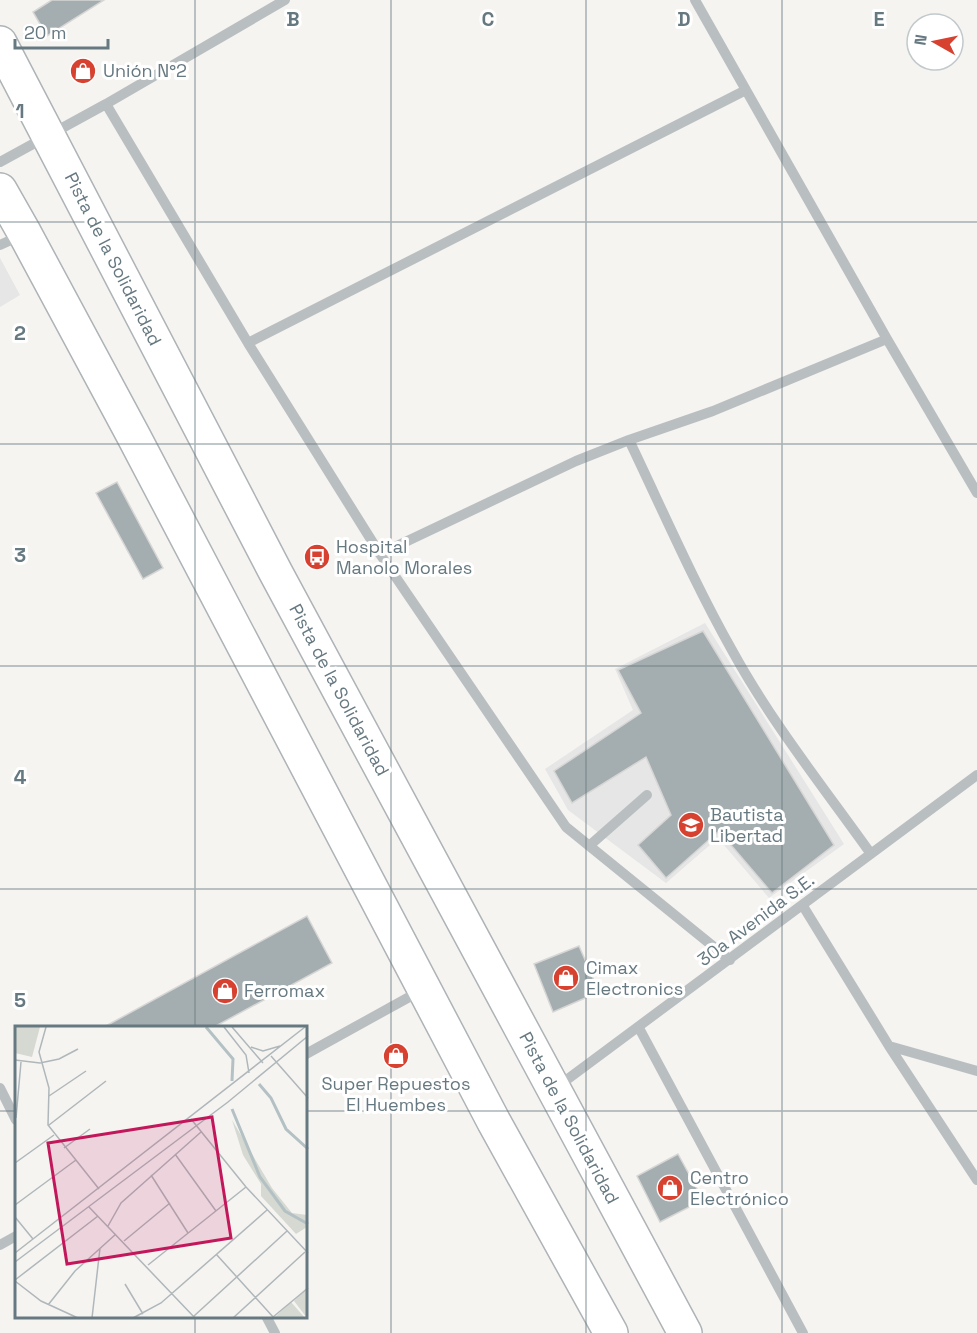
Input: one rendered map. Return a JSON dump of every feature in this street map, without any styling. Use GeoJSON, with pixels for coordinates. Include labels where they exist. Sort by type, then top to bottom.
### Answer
{"type":"FeatureCollection","features":[{"type":"Feature","properties":{"kind":"main road","name":"Pista de la Solidaridad"},"geometry":{"type":"LineString","coordinates":[[0,43],[276,573],[684,1333]]}},
{"type":"Feature","properties":{"kind":"main road"},"geometry":{"type":"LineString","coordinates":[[0,190],[13,239],[425,988],[494,1122],[611,1333]]}},
{"type":"Feature","properties":{"kind":"street"},"geometry":{"type":"LineString","coordinates":[[0,162],[106,104],[285,0]]}},
{"type":"Feature","properties":{"kind":"street"},"geometry":{"type":"LineString","coordinates":[[695,0],[886,339],[977,493]]}},
{"type":"Feature","properties":{"kind":"street"},"geometry":{"type":"LineString","coordinates":[[248,343],[746,90]]}},
{"type":"Feature","properties":{"kind":"street"},"geometry":{"type":"LineString","coordinates":[[106,104],[248,343],[380,554],[566,827],[730,960]]}},
{"type":"Feature","properties":{"kind":"street"},"geometry":{"type":"LineString","coordinates":[[380,554],[484,504],[629,440],[713,411],[886,339]]}},
{"type":"Feature","properties":{"kind":"street"},"geometry":{"type":"LineString","coordinates":[[629,440],[733,653],[787,738],[872,854]]}},
{"type":"Feature","properties":{"kind":"street","name":"30a Avenida S.E."},"geometry":{"type":"LineString","coordinates":[[554,1089],[977,775]]}},
{"type":"Feature","properties":{"kind":"street"},"geometry":{"type":"LineString","coordinates":[[589,846],[647,795]]}},
{"type":"Feature","properties":{"kind":"street"},"geometry":{"type":"LineString","coordinates":[[802,906],[889,1046],[977,1180]]}},
{"type":"Feature","properties":{"kind":"street"},"geometry":{"type":"LineString","coordinates":[[308,1053],[425,988]]}},
{"type":"Feature","properties":{"kind":"street"},"geometry":{"type":"LineString","coordinates":[[639,1028],[803,1333]]}},
{"type":"Feature","properties":{"kind":"street"},"geometry":{"type":"LineString","coordinates":[[889,1046],[977,1071]]}},
{"type":"Feature","properties":{"kind":"street"},"geometry":{"type":"LineString","coordinates":[[0,1088],[15,1118]]}},
{"type":"Feature","properties":{"kind":"street"},"geometry":{"type":"LineString","coordinates":[[0,1245],[15,1237]]}},
{"type":"Feature","properties":{"kind":"street"},"geometry":{"type":"LineString","coordinates":[[267,1318],[275,1333]]}},
{"type":"Feature","properties":{"kind":"shaded area"},"geometry":{"type":"Polygon","coordinates":[[[0,258],[20,295],[0,307],[0,258]]]}},
{"type":"Feature","properties":{"kind":"shaded area"},"geometry":{"type":"Polygon","coordinates":[[[705,623],[844,844],[769,898],[718,838],[666,883],[568,810],[545,769],[633,710],[615,669],[705,623]]]}},
{"type":"Feature","properties":{"kind":"building"},"geometry":{"type":"Polygon","coordinates":[[[52,0],[104,0],[47,36],[33,12],[52,0]]]}},
{"type":"Feature","properties":{"kind":"building"},"geometry":{"type":"Polygon","coordinates":[[[117,482],[163,568],[143,579],[96,493],[117,482]]]}},
{"type":"Feature","properties":{"kind":"building"},"geometry":{"type":"Polygon","coordinates":[[[703,631],[834,845],[772,893],[719,831],[666,878],[638,845],[671,815],[646,757],[572,803],[554,771],[641,713],[618,670],[703,631]]]}},
{"type":"Feature","properties":{"kind":"building","name":"Ferromax"},"geometry":{"type":"Polygon","coordinates":[[[307,916],[332,963],[216,1026],[106,1026],[307,916]]]}},
{"type":"Feature","properties":{"kind":"building","name":"Cimax Electronics"},"geometry":{"type":"Polygon","coordinates":[[[579,946],[599,992],[553,1012],[534,964],[579,946]]]}},
{"type":"Feature","properties":{"kind":"building","name":"Centro Electrónico"},"geometry":{"type":"Polygon","coordinates":[[[678,1154],[703,1200],[660,1222],[637,1176],[678,1154]]]}},
{"type":"Feature","properties":{"kind":"place","name":"Unión N°2"},"geometry":{"type":"Point","coordinates":[83,71]}},
{"type":"Feature","properties":{"kind":"place","name":"Hospital Manolo Morales"},"geometry":{"type":"Point","coordinates":[317,557]}},
{"type":"Feature","properties":{"kind":"place","name":"Bautista Libertad"},"geometry":{"type":"Point","coordinates":[691,825]}},
{"type":"Feature","properties":{"kind":"place","name":"Cimax Electronics"},"geometry":{"type":"Point","coordinates":[566,978]}},
{"type":"Feature","properties":{"kind":"place","name":"Ferromax"},"geometry":{"type":"Point","coordinates":[225,991]}},
{"type":"Feature","properties":{"kind":"place","name":"Super Repuestos El Huembes"},"geometry":{"type":"Point","coordinates":[396,1056]}},
{"type":"Feature","properties":{"kind":"place","name":"Centro Electrónico"},"geometry":{"type":"Point","coordinates":[670,1188]}}]}
